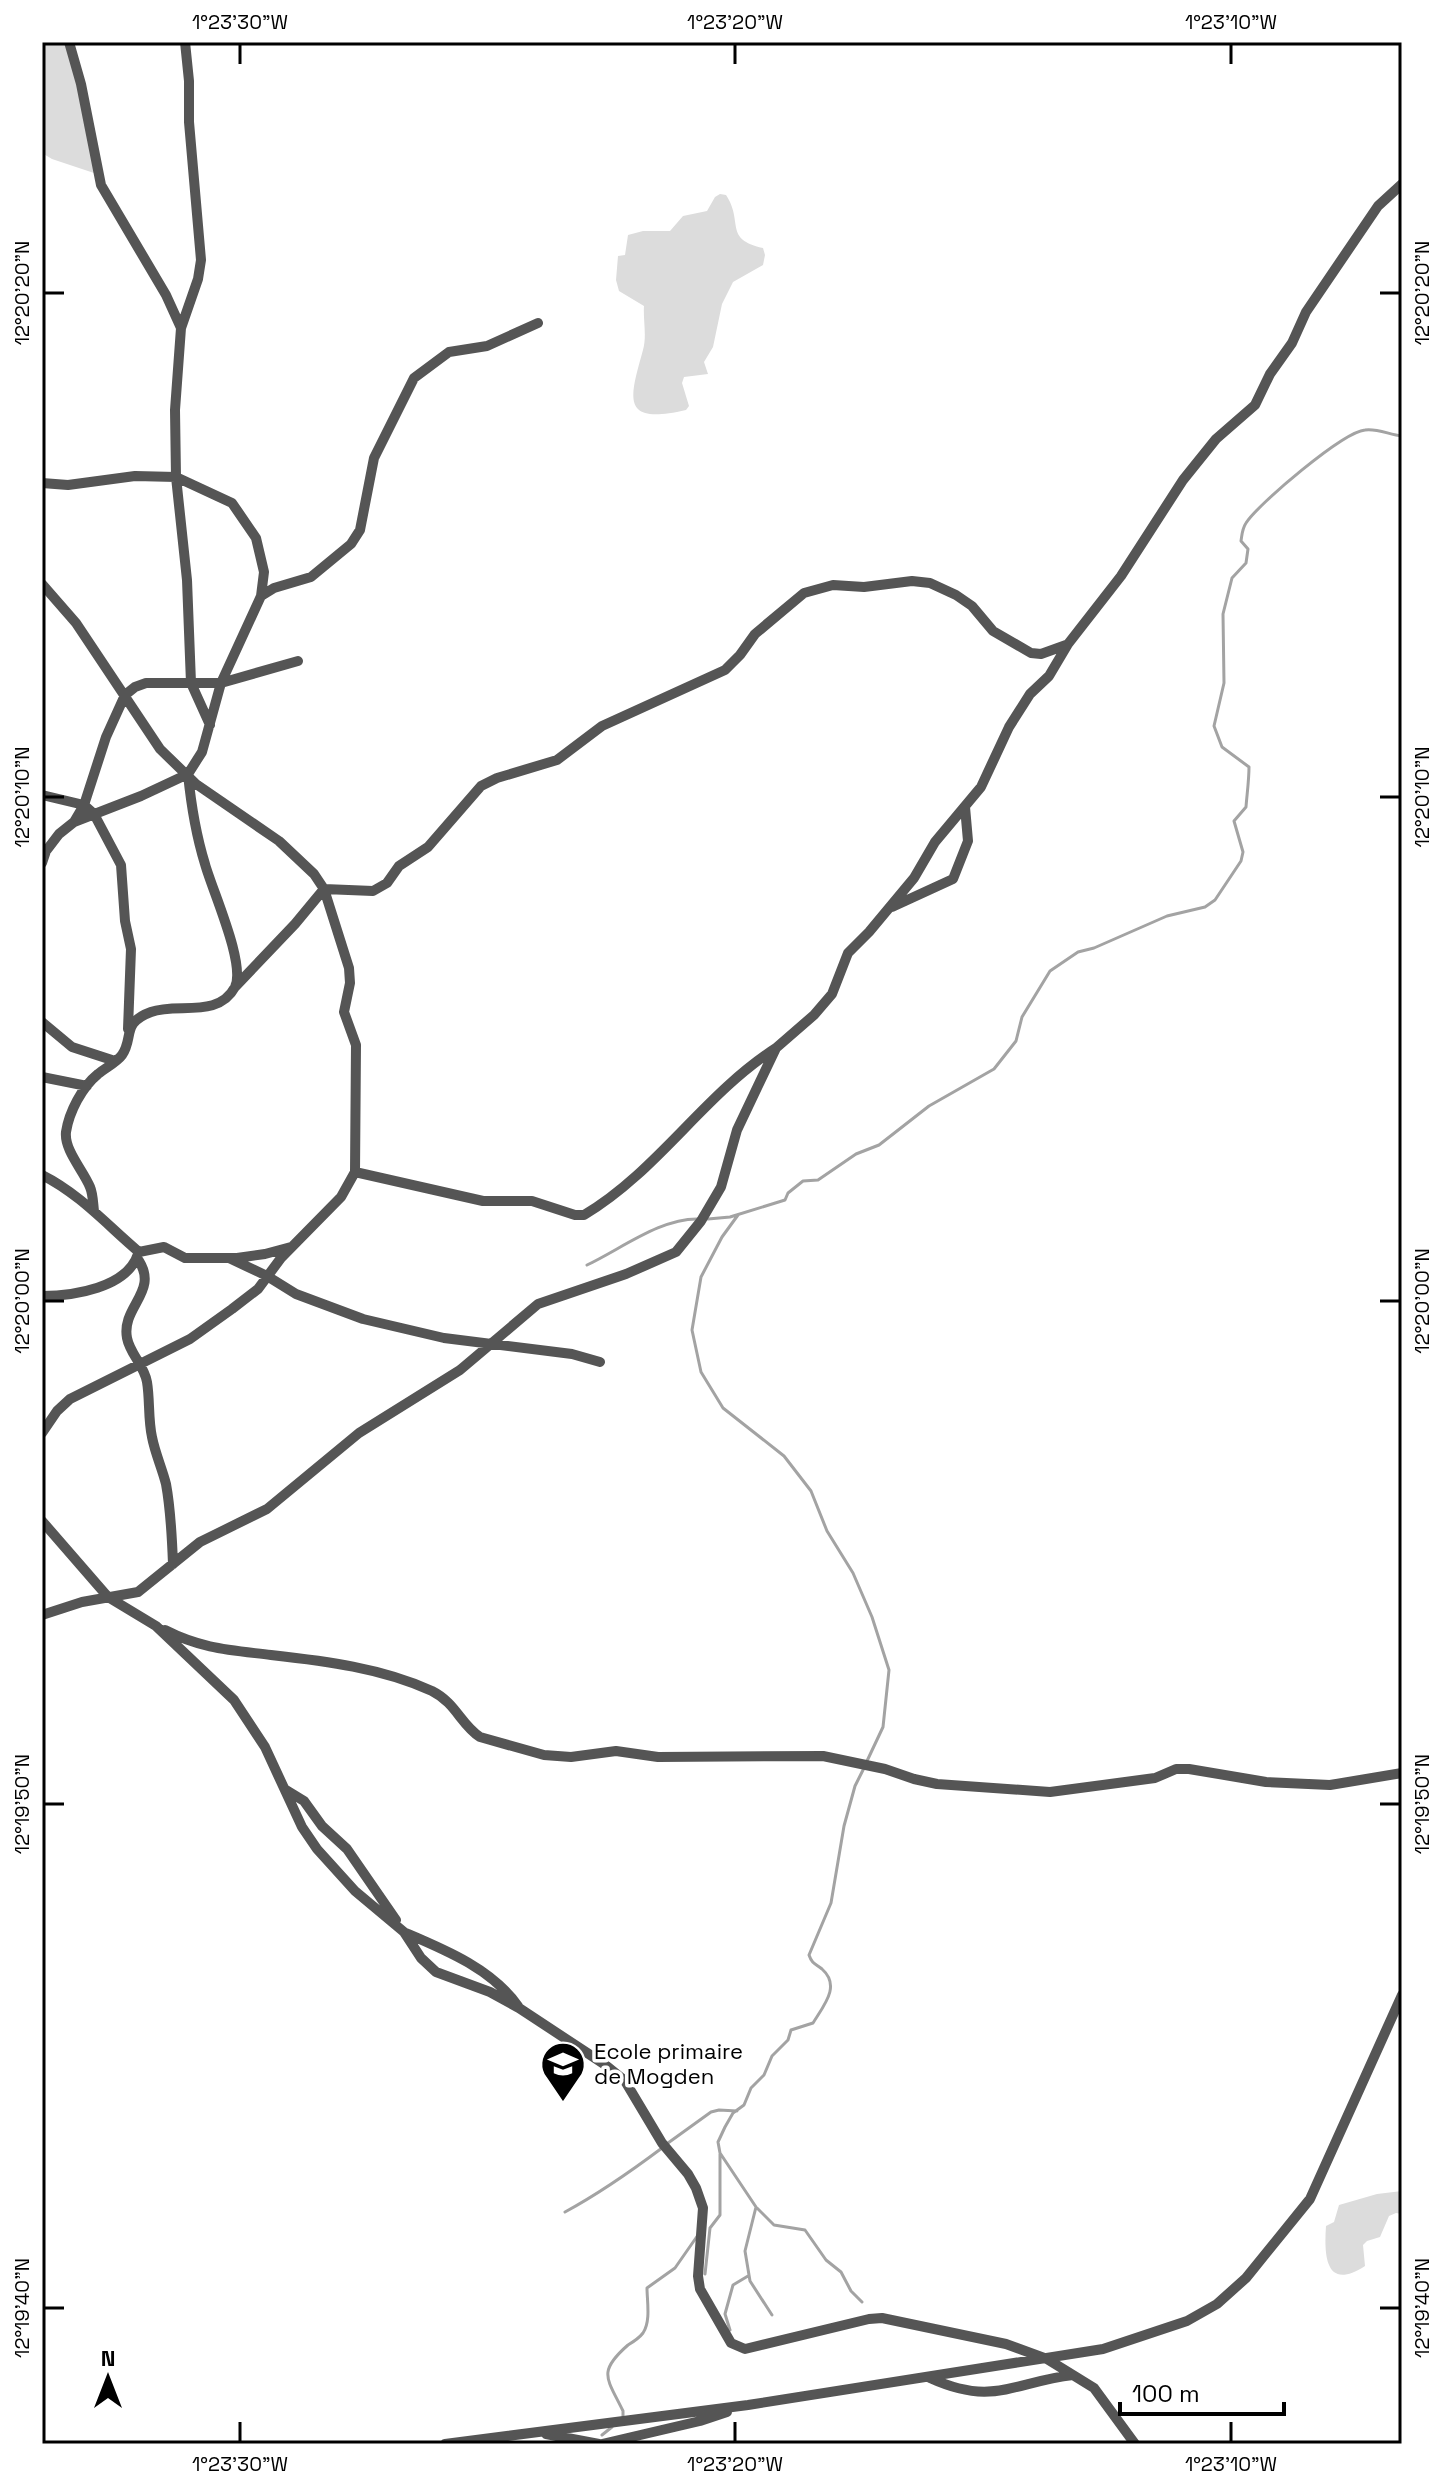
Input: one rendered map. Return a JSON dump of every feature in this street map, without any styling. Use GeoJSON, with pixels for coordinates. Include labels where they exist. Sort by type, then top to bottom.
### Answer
{"type":"FeatureCollection","features":[{"type":"Feature","properties":{"kind":"street"},"geometry":{"type":"LineString","coordinates":[[69,42],[81,84],[101,185],[166,295],[181,328]]}},
{"type":"Feature","properties":{"kind":"street"},"geometry":{"type":"LineString","coordinates":[[185,42],[201,260],[198,279],[181,328],[175,410],[176,477],[187,580],[191,683],[210,725]]}},
{"type":"Feature","properties":{"kind":"street"},"geometry":{"type":"LineString","coordinates":[[355,1172],[483,1201],[532,1201],[584,1215],[637,1174],[747,1066],[776,1048],[814,1015],[832,994],[848,953],[891,908],[923,866],[935,842],[981,787],[1009,727],[1030,694],[1049,676],[1068,644],[1121,576],[1183,480],[1216,439],[1255,405],[1270,374],[1292,343],[1306,312],[1378,206],[1402,184]]}},
{"type":"Feature","properties":{"kind":"street"},"geometry":{"type":"LineString","coordinates":[[261,596],[274,588],[311,577],[351,544],[360,530],[374,458],[414,378],[449,352],[487,346],[538,323]]}},
{"type":"Feature","properties":{"kind":"street"},"geometry":{"type":"LineString","coordinates":[[42,483],[68,485],[135,476],[176,477],[223,499],[238,511],[256,538],[264,572],[261,596],[221,683],[202,752],[188,774],[74,822],[59,834],[46,851],[42,863]]}},
{"type":"Feature","properties":{"kind":"street"},"geometry":{"type":"LineString","coordinates":[[324,889],[380,889],[399,866],[428,847],[481,786],[557,760],[602,726],[725,670],[755,634],[804,593],[817,588],[912,581],[930,583],[972,606],[993,631],[1031,653],[1041,654],[1068,644]]}},
{"type":"Feature","properties":{"kind":"street"},"geometry":{"type":"LineString","coordinates":[[42,584],[76,623],[160,749],[196,784],[279,841],[304,863],[324,889],[349,968],[350,983],[344,1012],[356,1045],[355,1172],[341,1197],[293,1246],[258,1289],[190,1339],[70,1399],[57,1411],[42,1433]]}},
{"type":"Feature","properties":{"kind":"street"},"geometry":{"type":"LineString","coordinates":[[74,822],[84,805],[106,737],[125,695],[135,687],[146,683],[221,683],[298,661]]}},
{"type":"Feature","properties":{"kind":"street"},"geometry":{"type":"LineString","coordinates":[[188,774],[204,863],[235,957],[235,987]]}},
{"type":"Feature","properties":{"kind":"street"},"geometry":{"type":"LineString","coordinates":[[42,795],[84,805],[94,814],[121,865],[125,921],[131,949],[128,1031],[121,1056],[80,1095],[66,1130],[66,1142],[89,1185],[94,1211]]}},
{"type":"Feature","properties":{"kind":"street"},"geometry":{"type":"LineString","coordinates":[[891,908],[953,879],[968,841],[965,807]]}},
{"type":"Feature","properties":{"kind":"street"},"geometry":{"type":"LineString","coordinates":[[128,1031],[138,1019],[150,1012],[210,1006],[224,998],[324,889]]}},
{"type":"Feature","properties":{"kind":"street"},"geometry":{"type":"LineString","coordinates":[[42,1022],[72,1047],[115,1061]]}},
{"type":"Feature","properties":{"kind":"street"},"geometry":{"type":"LineString","coordinates":[[42,1615],[82,1602],[138,1592],[200,1542],[267,1509],[359,1433],[460,1370],[538,1304],[626,1274],[676,1252],[701,1221],[721,1187],[737,1130],[776,1048]]}},
{"type":"Feature","properties":{"kind":"street"},"geometry":{"type":"LineString","coordinates":[[42,1077],[87,1086]]}},
{"type":"Feature","properties":{"kind":"street"},"geometry":{"type":"LineString","coordinates":[[42,1175],[74,1194],[94,1211],[138,1255],[145,1273],[144,1289],[126,1325],[130,1346],[142,1365],[147,1382],[152,1437],[166,1483],[171,1517],[173,1564]]}},
{"type":"Feature","properties":{"kind":"street"},"geometry":{"type":"LineString","coordinates":[[42,1296],[70,1295],[99,1288],[125,1271],[138,1255],[164,1247],[185,1258],[229,1258],[265,1254],[293,1246]]}},
{"type":"Feature","properties":{"kind":"street"},"geometry":{"type":"LineString","coordinates":[[229,1258],[296,1294],[363,1319],[444,1338],[572,1354],[600,1362]]}},
{"type":"Feature","properties":{"kind":"street"},"geometry":{"type":"LineString","coordinates":[[42,1521],[108,1597],[156,1626],[202,1646],[354,1666],[414,1684],[436,1693],[457,1710],[473,1733],[480,1737],[544,1755],[571,1757],[616,1751],[658,1757],[823,1756],[937,1784],[1050,1792],[1155,1778],[1176,1769],[1250,1780],[1330,1785],[1402,1773]]}},
{"type":"Feature","properties":{"kind":"street"},"geometry":{"type":"LineString","coordinates":[[156,1626],[234,1700],[265,1747],[302,1827],[317,1849],[355,1891],[404,1932],[493,1978],[519,2008]]}},
{"type":"Feature","properties":{"kind":"street"},"geometry":{"type":"LineString","coordinates":[[285,1789],[304,1801],[322,1826],[347,1849],[421,1958],[436,1972],[490,1992],[519,2008],[625,2081],[662,2143],[688,2174],[703,2208],[698,2276],[700,2289],[731,2343],[745,2349],[882,2318],[1006,2344],[1047,2359],[1094,2388],[1135,2444]]}},
{"type":"Feature","properties":{"kind":"street"},"geometry":{"type":"LineString","coordinates":[[445,2444],[526,2439],[539,2432],[748,2405],[1047,2359],[1103,2349],[1187,2321],[1217,2304],[1246,2278],[1310,2199],[1402,1995]]}},
{"type":"Feature","properties":{"kind":"street"},"geometry":{"type":"LineString","coordinates":[[928,2377],[947,2386],[994,2393],[1054,2377],[1074,2375]]}},
{"type":"Feature","properties":{"kind":"street"},"geometry":{"type":"LineString","coordinates":[[539,2432],[600,2444],[700,2421],[748,2405]]}},
{"type":"Feature","properties":{"kind":"shaded area"},"geometry":{"type":"Polygon","coordinates":[[[42,42],[69,42],[97,174],[42,153],[42,42]]]}},
{"type":"Feature","properties":{"kind":"shaded area"},"geometry":{"type":"Polygon","coordinates":[[[720,194],[726,195],[731,205],[738,234],[743,240],[763,248],[763,265],[733,282],[722,304],[713,347],[704,362],[708,374],[684,377],[682,383],[689,406],[686,410],[665,414],[640,411],[633,395],[644,345],[644,306],[619,291],[616,280],[618,256],[625,255],[628,235],[643,231],[670,231],[683,216],[707,211],[720,194]]]}},
{"type":"Feature","properties":{"kind":"shaded area"},"geometry":{"type":"Polygon","coordinates":[[[1402,2191],[1402,2214],[1389,2216],[1380,2237],[1363,2245],[1365,2266],[1342,2275],[1335,2272],[1327,2258],[1326,2226],[1334,2222],[1339,2205],[1377,2194],[1402,2191]]]}},
{"type":"Feature","properties":{"kind":"waterway"},"geometry":{"type":"LineString","coordinates":[[708,1219],[730,1217],[785,1200],[788,1193],[803,1181],[818,1180],[856,1154],[879,1145],[929,1106],[994,1069],[1016,1041],[1022,1017],[1050,971],[1078,952],[1167,916],[1205,907],[1215,900],[1241,861],[1243,852],[1234,821],[1246,807],[1249,767],[1222,747],[1214,726],[1224,683],[1223,614],[1232,578],[1246,563],[1248,549],[1241,541],[1246,523],[1283,486],[1321,455],[1354,434],[1370,430],[1402,436]]}},
{"type":"Feature","properties":{"kind":"waterway"},"geometry":{"type":"LineString","coordinates":[[738,1215],[722,1237],[701,1277],[692,1330],[701,1372],[723,1408],[784,1456],[811,1491],[827,1531],[853,1573],[872,1617],[889,1670],[883,1727],[867,1761]]}},
{"type":"Feature","properties":{"kind":"waterway"},"geometry":{"type":"LineString","coordinates":[[587,1265],[657,1228],[700,1219]]}},
{"type":"Feature","properties":{"kind":"waterway"},"geometry":{"type":"LineString","coordinates":[[772,2315],[750,2281],[745,2251],[756,2207],[720,2153],[718,2142],[733,2113],[744,2105],[751,2088],[764,2075],[772,2056],[788,2040],[791,2030],[813,2023],[829,1996],[828,1975],[809,1955],[831,1903],[844,1826],[855,1786],[864,1768]]}},
{"type":"Feature","properties":{"kind":"waterway"},"geometry":{"type":"LineString","coordinates":[[668,2143],[711,2112],[737,2111]]}},
{"type":"Feature","properties":{"kind":"waterway"},"geometry":{"type":"LineString","coordinates":[[565,2212],[615,2182],[662,2148]]}},
{"type":"Feature","properties":{"kind":"waterway"},"geometry":{"type":"LineString","coordinates":[[705,2274],[710,2228],[720,2215],[720,2154]]}},
{"type":"Feature","properties":{"kind":"waterway"},"geometry":{"type":"LineString","coordinates":[[757,2208],[774,2225],[805,2230],[862,2302]]}},
{"type":"Feature","properties":{"kind":"waterway"},"geometry":{"type":"LineString","coordinates":[[623,2417],[609,2383],[609,2369],[618,2354],[643,2333],[648,2317],[647,2288],[675,2268],[698,2235]]}},
{"type":"Feature","properties":{"kind":"waterway"},"geometry":{"type":"LineString","coordinates":[[730,2330],[725,2314],[733,2285],[748,2276]]}},
{"type":"Feature","properties":{"kind":"waterway"},"geometry":{"type":"LineString","coordinates":[[602,2435],[612,2427]]}},
{"type":"Feature","properties":{"kind":"place","name":"Ecole primaire de Mogden"},"geometry":{"type":"Point","coordinates":[563,2103]}}]}
